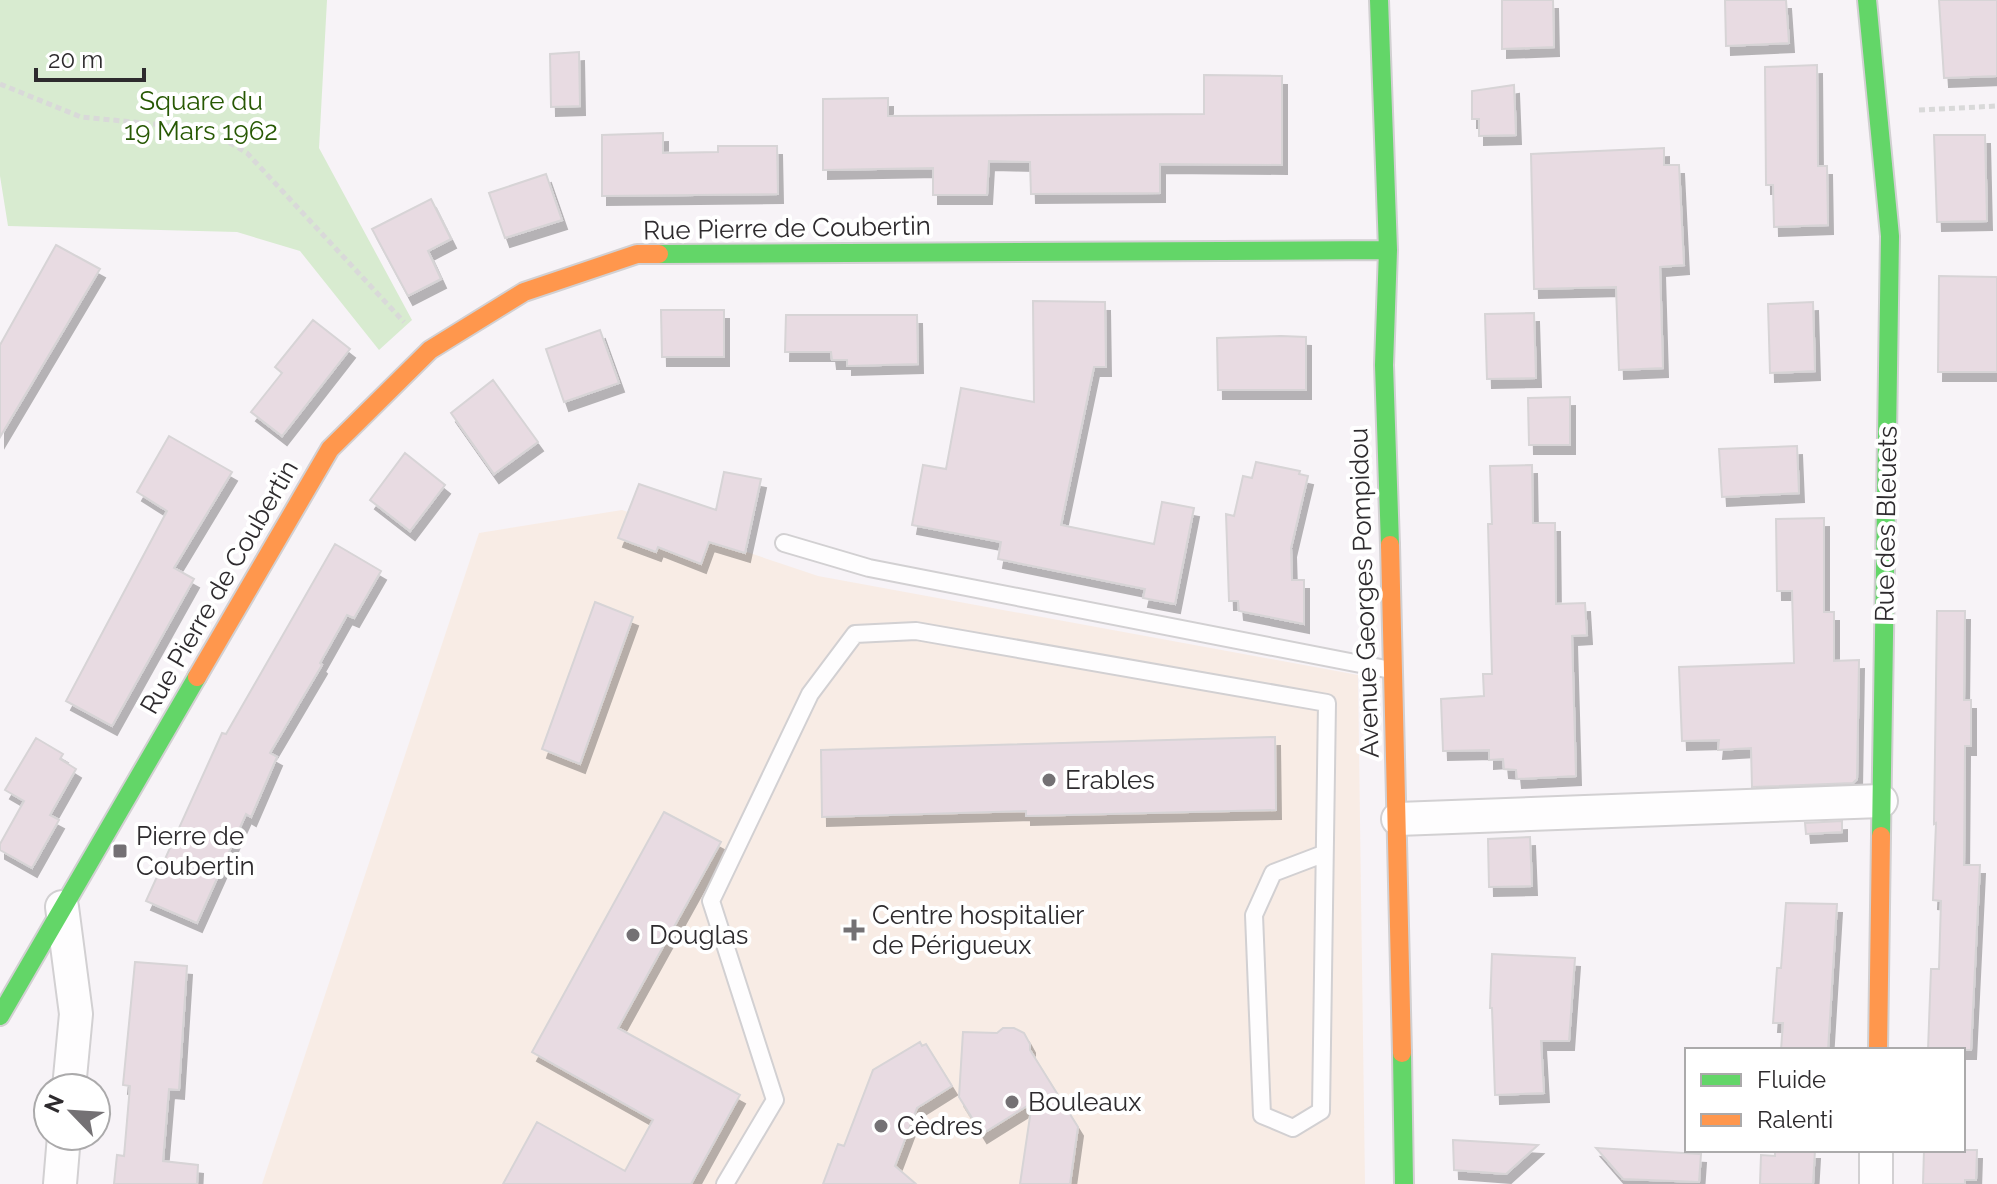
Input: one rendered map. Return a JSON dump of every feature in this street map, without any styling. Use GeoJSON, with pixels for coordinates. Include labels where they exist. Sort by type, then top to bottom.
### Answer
{"type":"FeatureCollection","features":[{"type":"Feature","properties":{"kind":"street","name":"Avenue Georges Pompidou"},"geometry":{"type":"LineString","coordinates":[[1379,0],[1388,250],[1384,365],[1391,670],[1398,819],[1404,1184]]}},
{"type":"Feature","properties":{"kind":"street","name":"Rue des Bleuets"},"geometry":{"type":"LineString","coordinates":[[1867,0],[1890,236],[1878,1048]]}},
{"type":"Feature","properties":{"kind":"street","name":"Rue Pierre de Coubertin"},"geometry":{"type":"LineString","coordinates":[[0,1016],[330,449],[430,350],[524,292],[637,254],[1388,250]]}},
{"type":"Feature","properties":{"kind":"street"},"geometry":{"type":"LineString","coordinates":[[1398,819],[1881,801]]}},
{"type":"Feature","properties":{"kind":"street"},"geometry":{"type":"LineString","coordinates":[[62,907],[76,1014],[71,1072]]}},
{"type":"Feature","properties":{"kind":"street"},"geometry":{"type":"LineString","coordinates":[[60,1184],[63,1152]]}},
{"type":"Feature","properties":{"kind":"street"},"geometry":{"type":"LineString","coordinates":[[1876,1152],[1876,1184]]}},
{"type":"Feature","properties":{"kind":"lane"},"geometry":{"type":"LineString","coordinates":[[784,543],[869,568],[1391,670]]}},
{"type":"Feature","properties":{"kind":"lane"},"geometry":{"type":"LineString","coordinates":[[725,1184],[775,1100],[711,901],[810,694],[855,634],[916,631],[1327,703],[1321,1111],[1293,1128],[1262,1115],[1254,915],[1273,873],[1323,854]]}},
{"type":"Feature","properties":{"kind":"path"},"geometry":{"type":"LineString","coordinates":[[0,84],[81,117],[206,129],[247,153],[430,350]]}},
{"type":"Feature","properties":{"kind":"path"},"geometry":{"type":"LineString","coordinates":[[1878,112],[1997,106]]}},
{"type":"Feature","properties":{"kind":"shaded area","name":"Centre hospitalier de Périgueux"},"geometry":{"type":"Polygon","coordinates":[[[622,510],[818,576],[1358,675],[1365,1184],[262,1184],[479,533],[622,510]]]}},
{"type":"Feature","properties":{"kind":"green space","name":"Square du 19 Mars 1962"},"geometry":{"type":"Polygon","coordinates":[[[0,0],[327,0],[319,148],[412,320],[379,350],[300,251],[237,232],[8,226],[0,176],[0,0]]]}},
{"type":"Feature","properties":{"kind":"building"},"geometry":{"type":"Polygon","coordinates":[[[1502,0],[1553,0],[1554,47],[1502,49],[1502,0]]]}},
{"type":"Feature","properties":{"kind":"building"},"geometry":{"type":"Polygon","coordinates":[[[1725,0],[1786,0],[1789,43],[1726,46],[1725,0]]]}},
{"type":"Feature","properties":{"kind":"building"},"geometry":{"type":"Polygon","coordinates":[[[1939,0],[1997,0],[1997,76],[1944,78],[1939,0]]]}},
{"type":"Feature","properties":{"kind":"building"},"geometry":{"type":"Polygon","coordinates":[[[579,52],[580,106],[551,107],[550,54],[579,52]]]}},
{"type":"Feature","properties":{"kind":"building"},"geometry":{"type":"Polygon","coordinates":[[[1817,65],[1818,166],[1827,166],[1828,225],[1774,227],[1773,185],[1766,185],[1765,67],[1817,65]]]}},
{"type":"Feature","properties":{"kind":"building"},"geometry":{"type":"Polygon","coordinates":[[[1204,75],[1282,76],[1282,165],[1160,164],[1160,193],[1031,194],[1030,162],[989,161],[987,195],[933,195],[933,168],[823,170],[823,99],[888,98],[888,116],[1204,114],[1204,75]]]}},
{"type":"Feature","properties":{"kind":"building"},"geometry":{"type":"Polygon","coordinates":[[[1514,85],[1516,135],[1479,136],[1479,119],[1472,119],[1472,91],[1514,85]]]}},
{"type":"Feature","properties":{"kind":"building"},"geometry":{"type":"Polygon","coordinates":[[[663,133],[663,153],[718,152],[718,146],[777,146],[778,194],[602,196],[602,135],[663,133]]]}},
{"type":"Feature","properties":{"kind":"building"},"geometry":{"type":"Polygon","coordinates":[[[1934,135],[1985,135],[1987,221],[1937,222],[1934,135]]]}},
{"type":"Feature","properties":{"kind":"building"},"geometry":{"type":"Polygon","coordinates":[[[1664,148],[1664,165],[1679,165],[1684,265],[1660,267],[1663,368],[1619,370],[1616,287],[1534,289],[1531,154],[1664,148]]]}},
{"type":"Feature","properties":{"kind":"building"},"geometry":{"type":"Polygon","coordinates":[[[546,174],[562,220],[505,238],[489,193],[546,174]]]}},
{"type":"Feature","properties":{"kind":"building"},"geometry":{"type":"Polygon","coordinates":[[[431,199],[451,239],[428,251],[441,279],[408,296],[372,229],[431,199]]]}},
{"type":"Feature","properties":{"kind":"building"},"geometry":{"type":"Polygon","coordinates":[[[56,245],[100,269],[0,437],[0,345],[56,245]]]}},
{"type":"Feature","properties":{"kind":"building"},"geometry":{"type":"Polygon","coordinates":[[[1939,276],[1997,277],[1997,372],[1938,372],[1939,276]]]}},
{"type":"Feature","properties":{"kind":"building"},"geometry":{"type":"Polygon","coordinates":[[[1033,301],[1105,302],[1106,367],[1094,367],[1061,525],[1154,544],[1162,502],[1194,508],[1175,604],[1143,598],[1145,589],[998,559],[1001,542],[912,525],[923,465],[946,469],[961,388],[1034,402],[1033,301]]]}},
{"type":"Feature","properties":{"kind":"building"},"geometry":{"type":"Polygon","coordinates":[[[1813,302],[1815,371],[1770,373],[1768,304],[1813,302]]]}},
{"type":"Feature","properties":{"kind":"building"},"geometry":{"type":"Polygon","coordinates":[[[661,310],[724,310],[724,357],[662,357],[661,310]]]}},
{"type":"Feature","properties":{"kind":"building"},"geometry":{"type":"Polygon","coordinates":[[[1534,313],[1536,378],[1487,379],[1485,314],[1534,313]]]}},
{"type":"Feature","properties":{"kind":"building"},"geometry":{"type":"Polygon","coordinates":[[[786,315],[917,315],[918,364],[847,366],[847,360],[832,360],[831,352],[785,352],[786,315]]]}},
{"type":"Feature","properties":{"kind":"building"},"geometry":{"type":"Polygon","coordinates":[[[313,320],[350,349],[282,436],[251,412],[282,373],[275,367],[313,320]]]}},
{"type":"Feature","properties":{"kind":"building"},"geometry":{"type":"Polygon","coordinates":[[[600,330],[619,383],[564,402],[546,349],[600,330]]]}},
{"type":"Feature","properties":{"kind":"building"},"geometry":{"type":"Polygon","coordinates":[[[1306,337],[1306,390],[1218,390],[1217,338],[1306,337]]]}},
{"type":"Feature","properties":{"kind":"building"},"geometry":{"type":"Polygon","coordinates":[[[493,380],[538,442],[494,474],[451,413],[493,380]]]}},
{"type":"Feature","properties":{"kind":"building"},"geometry":{"type":"Polygon","coordinates":[[[1570,397],[1570,445],[1529,445],[1528,398],[1570,397]]]}},
{"type":"Feature","properties":{"kind":"building"},"geometry":{"type":"Polygon","coordinates":[[[169,436],[232,472],[174,568],[194,579],[112,726],[66,701],[167,511],[137,492],[169,436]]]}},
{"type":"Feature","properties":{"kind":"building"},"geometry":{"type":"Polygon","coordinates":[[[1797,446],[1799,493],[1722,497],[1719,449],[1797,446]]]}},
{"type":"Feature","properties":{"kind":"building"},"geometry":{"type":"Polygon","coordinates":[[[405,453],[445,485],[410,531],[370,500],[405,453]]]}},
{"type":"Feature","properties":{"kind":"building"},"geometry":{"type":"Polygon","coordinates":[[[1256,462],[1300,471],[1299,474],[1308,476],[1291,548],[1292,580],[1304,580],[1304,624],[1239,611],[1238,601],[1229,601],[1226,514],[1234,516],[1243,476],[1252,478],[1256,462]]]}},
{"type":"Feature","properties":{"kind":"building"},"geometry":{"type":"Polygon","coordinates":[[[1532,465],[1533,523],[1555,523],[1556,604],[1585,603],[1587,635],[1572,636],[1576,776],[1517,779],[1516,770],[1504,769],[1503,759],[1489,760],[1489,750],[1443,751],[1441,699],[1484,696],[1483,674],[1492,674],[1488,524],[1492,524],[1490,466],[1532,465]]]}},
{"type":"Feature","properties":{"kind":"building"},"geometry":{"type":"Polygon","coordinates":[[[724,472],[761,479],[745,553],[709,542],[701,564],[658,547],[656,552],[618,538],[639,484],[716,510],[724,472]]]}},
{"type":"Feature","properties":{"kind":"building"},"geometry":{"type":"Polygon","coordinates":[[[1824,518],[1824,612],[1834,612],[1834,661],[1859,660],[1857,779],[1853,783],[1752,787],[1751,748],[1718,750],[1719,740],[1682,741],[1679,667],[1794,663],[1792,591],[1777,591],[1776,519],[1824,518]]]}},
{"type":"Feature","properties":{"kind":"building"},"geometry":{"type":"Polygon","coordinates":[[[335,544],[381,571],[354,618],[347,615],[320,663],[322,665],[270,753],[277,757],[251,817],[246,814],[197,923],[146,901],[222,733],[226,734],[335,544]]]}},
{"type":"Feature","properties":{"kind":"building"},"geometry":{"type":"Polygon","coordinates":[[[595,602],[633,617],[580,764],[542,749],[595,602]]]}},
{"type":"Feature","properties":{"kind":"building"},"geometry":{"type":"Polygon","coordinates":[[[1937,611],[1965,611],[1964,700],[1971,700],[1971,746],[1965,746],[1964,865],[1980,865],[1971,1050],[1928,1048],[1931,969],[1939,969],[1941,901],[1933,900],[1937,611]]]}},
{"type":"Feature","properties":{"kind":"building","name":"Erables"},"geometry":{"type":"Polygon","coordinates":[[[1275,737],[1276,810],[1026,816],[1026,811],[822,817],[821,750],[1275,737]]]}},
{"type":"Feature","properties":{"kind":"building"},"geometry":{"type":"Polygon","coordinates":[[[36,738],[63,754],[60,759],[76,769],[50,815],[59,820],[32,868],[0,850],[0,844],[24,801],[5,790],[36,738]]]}},
{"type":"Feature","properties":{"kind":"building","name":"Douglas"},"geometry":{"type":"Polygon","coordinates":[[[664,812],[721,842],[618,1028],[740,1095],[691,1184],[503,1184],[537,1122],[625,1171],[653,1120],[532,1052],[664,812]]]}},
{"type":"Feature","properties":{"kind":"building"},"geometry":{"type":"Polygon","coordinates":[[[1842,821],[1842,832],[1806,834],[1805,823],[1842,821]]]}},
{"type":"Feature","properties":{"kind":"building"},"geometry":{"type":"Polygon","coordinates":[[[1530,837],[1532,886],[1489,887],[1488,839],[1530,837]]]}},
{"type":"Feature","properties":{"kind":"building"},"geometry":{"type":"Polygon","coordinates":[[[1786,903],[1837,904],[1828,1048],[1781,1048],[1783,1023],[1773,1023],[1777,968],[1781,968],[1786,903]]]}},
{"type":"Feature","properties":{"kind":"building"},"geometry":{"type":"Polygon","coordinates":[[[1492,954],[1575,958],[1569,1041],[1541,1041],[1544,1093],[1495,1095],[1490,1008],[1492,954]]]}},
{"type":"Feature","properties":{"kind":"building"},"geometry":{"type":"Polygon","coordinates":[[[135,962],[187,966],[179,1090],[169,1089],[163,1161],[198,1165],[197,1184],[114,1184],[117,1155],[124,1156],[130,1086],[123,1085],[135,962]]]}},
{"type":"Feature","properties":{"kind":"building","name":"Bouleaux"},"geometry":{"type":"Polygon","coordinates":[[[1003,1028],[1014,1028],[1024,1033],[1030,1050],[1078,1127],[1070,1184],[1020,1184],[1032,1103],[982,1134],[959,1097],[963,1032],[997,1033],[1003,1028]]]}},
{"type":"Feature","properties":{"kind":"building","name":"Cèdres"},"geometry":{"type":"Polygon","coordinates":[[[920,1042],[922,1046],[926,1044],[952,1086],[917,1108],[895,1166],[916,1184],[823,1184],[838,1144],[844,1146],[873,1070],[920,1042]]]}},
{"type":"Feature","properties":{"kind":"building"},"geometry":{"type":"Polygon","coordinates":[[[1453,1140],[1538,1145],[1506,1174],[1454,1170],[1453,1140]]]}},
{"type":"Feature","properties":{"kind":"building"},"geometry":{"type":"Polygon","coordinates":[[[1596,1148],[1701,1154],[1699,1182],[1623,1179],[1596,1148]]]}},
{"type":"Feature","properties":{"kind":"building"},"geometry":{"type":"Polygon","coordinates":[[[1977,1150],[1976,1180],[1965,1180],[1965,1184],[1923,1184],[1924,1152],[1977,1150]]]}},
{"type":"Feature","properties":{"kind":"building"},"geometry":{"type":"Polygon","coordinates":[[[1775,1152],[1815,1152],[1813,1184],[1760,1184],[1761,1155],[1775,1156],[1775,1152]]]}},
{"type":"Feature","properties":{"kind":"traffic: fast"},"geometry":{"type":"LineString","coordinates":[[1379,0],[1388,250],[1384,365],[1390,545]]}},
{"type":"Feature","properties":{"kind":"traffic: fast"},"geometry":{"type":"LineString","coordinates":[[1867,0],[1890,236],[1881,836]]}},
{"type":"Feature","properties":{"kind":"traffic: fast"},"geometry":{"type":"LineString","coordinates":[[659,254],[1388,250]]}},
{"type":"Feature","properties":{"kind":"traffic: fast"},"geometry":{"type":"LineString","coordinates":[[0,1016],[197,677]]}},
{"type":"Feature","properties":{"kind":"traffic: fast"},"geometry":{"type":"LineString","coordinates":[[1402,1053],[1404,1184]]}},
{"type":"Feature","properties":{"kind":"traffic: slow"},"geometry":{"type":"LineString","coordinates":[[197,677],[330,449],[430,350],[524,292],[637,254],[659,254]]}},
{"type":"Feature","properties":{"kind":"traffic: slow"},"geometry":{"type":"LineString","coordinates":[[1390,545],[1402,1053]]}},
{"type":"Feature","properties":{"kind":"traffic: slow"},"geometry":{"type":"LineString","coordinates":[[1878,1048],[1881,836]]}},
{"type":"Feature","properties":{"kind":"place","name":"Erables"},"geometry":{"type":"Point","coordinates":[1049,780]}},
{"type":"Feature","properties":{"kind":"place","name":"Pierre de Coubertin"},"geometry":{"type":"Point","coordinates":[120,851]}},
{"type":"Feature","properties":{"kind":"place","name":"Centre hospitalier de Périgueux"},"geometry":{"type":"Point","coordinates":[854,930]}},
{"type":"Feature","properties":{"kind":"place","name":"Douglas"},"geometry":{"type":"Point","coordinates":[633,935]}},
{"type":"Feature","properties":{"kind":"place","name":"Bouleaux"},"geometry":{"type":"Point","coordinates":[1012,1102]}},
{"type":"Feature","properties":{"kind":"place","name":"Cèdres"},"geometry":{"type":"Point","coordinates":[881,1126]}}]}
